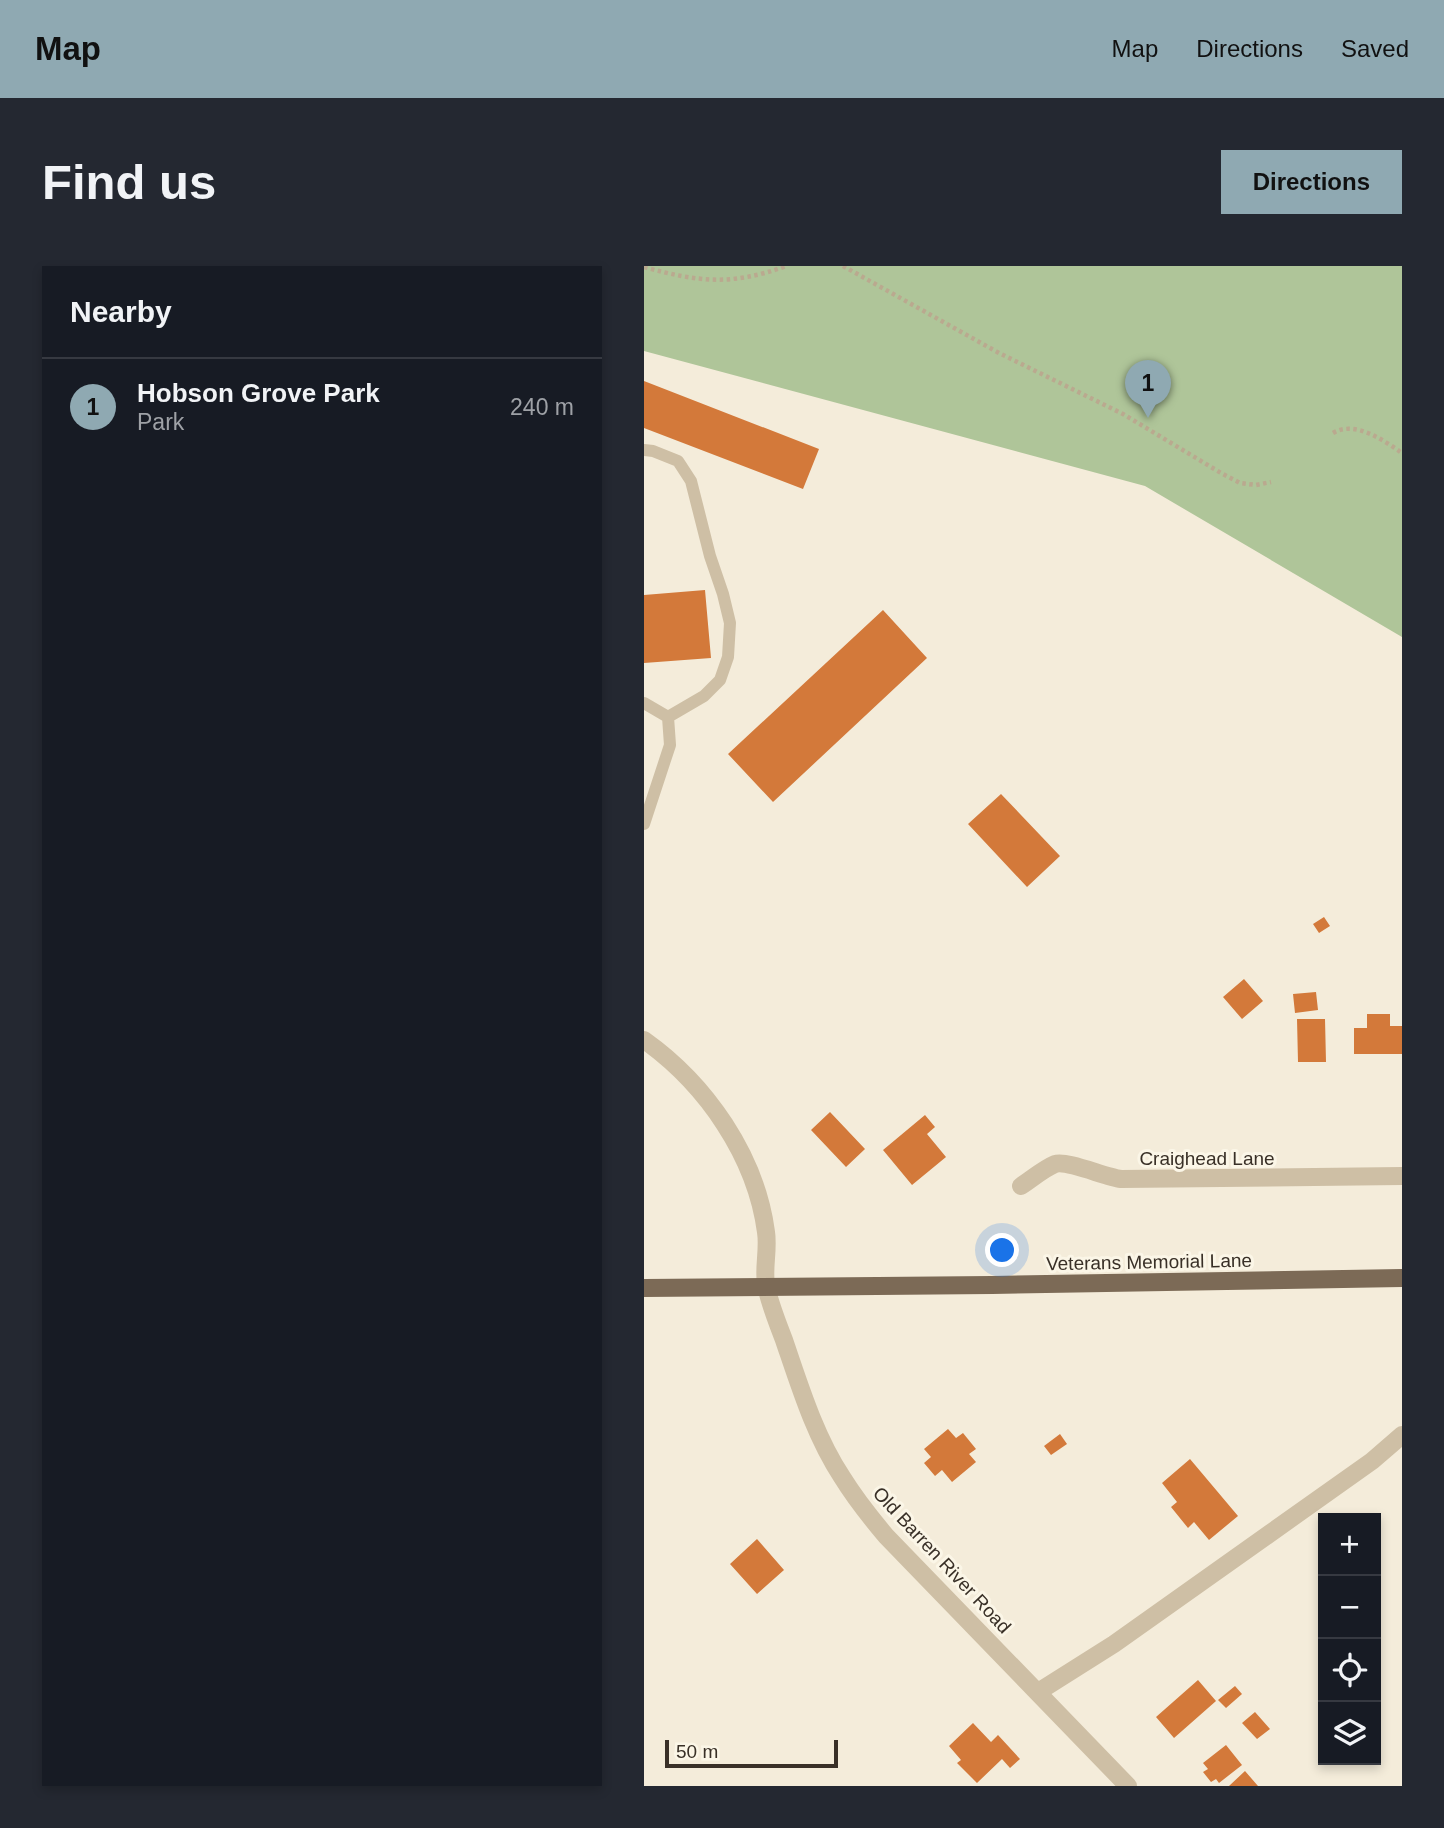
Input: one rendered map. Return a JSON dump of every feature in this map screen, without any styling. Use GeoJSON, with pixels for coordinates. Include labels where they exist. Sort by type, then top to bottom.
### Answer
{"type":"FeatureCollection","features":[{"type":"Feature","properties":{"kind":"main road","name":"Veterans Memorial Lane"},"geometry":{"type":"LineString","coordinates":[[644,1288],[1402,1279]]}},
{"type":"Feature","properties":{"kind":"street"},"geometry":{"type":"LineString","coordinates":[[644,1040],[686,1076],[711,1105],[735,1143],[764,1218],[768,1251],[766,1287]]}},
{"type":"Feature","properties":{"kind":"street","name":"Craighead Lane"},"geometry":{"type":"LineString","coordinates":[[1021,1186],[1047,1168],[1065,1163],[1121,1179],[1402,1176]]}},
{"type":"Feature","properties":{"kind":"street","name":"Old Barren River Road"},"geometry":{"type":"LineString","coordinates":[[766,1287],[811,1417],[841,1476],[861,1506],[886,1536],[1128,1786]]}},
{"type":"Feature","properties":{"kind":"street"},"geometry":{"type":"LineString","coordinates":[[1038,1692],[1114,1644],[1372,1461],[1402,1434]]}},
{"type":"Feature","properties":{"kind":"lane"},"geometry":{"type":"LineString","coordinates":[[644,450],[678,461],[691,481],[730,623],[728,657],[720,680],[704,696],[668,716]]}},
{"type":"Feature","properties":{"kind":"lane"},"geometry":{"type":"LineString","coordinates":[[644,703],[668,716]]}},
{"type":"Feature","properties":{"kind":"lane"},"geometry":{"type":"LineString","coordinates":[[644,824],[670,745],[668,716]]}},
{"type":"Feature","properties":{"kind":"path"},"geometry":{"type":"LineString","coordinates":[[644,267],[698,280],[726,281],[786,266]]}},
{"type":"Feature","properties":{"kind":"path"},"geometry":{"type":"LineString","coordinates":[[843,266],[999,353],[1124,414],[1240,483],[1256,485],[1271,482]]}},
{"type":"Feature","properties":{"kind":"path"},"geometry":{"type":"LineString","coordinates":[[1333,433],[1345,428],[1361,431],[1402,453]]}},
{"type":"Feature","properties":{"kind":"green space"},"geometry":{"type":"Polygon","coordinates":[[[644,266],[1402,266],[1402,637],[1145,486],[644,351],[644,266]]]}},
{"type":"Feature","properties":{"kind":"building"},"geometry":{"type":"Polygon","coordinates":[[[644,381],[819,449],[803,489],[644,428],[644,381]]]}},
{"type":"Feature","properties":{"kind":"building"},"geometry":{"type":"Polygon","coordinates":[[[705,590],[711,658],[644,663],[644,595],[705,590]]]}},
{"type":"Feature","properties":{"kind":"building"},"geometry":{"type":"Polygon","coordinates":[[[883,610],[927,658],[773,802],[728,754],[883,610]]]}},
{"type":"Feature","properties":{"kind":"building"},"geometry":{"type":"Polygon","coordinates":[[[1001,794],[1060,856],[1027,887],[968,824],[1001,794]]]}},
{"type":"Feature","properties":{"kind":"building"},"geometry":{"type":"Polygon","coordinates":[[[1324,917],[1330,926],[1319,933],[1313,924],[1324,917]]]}},
{"type":"Feature","properties":{"kind":"building"},"geometry":{"type":"Polygon","coordinates":[[[1244,979],[1263,1001],[1242,1019],[1223,997],[1244,979]]]}},
{"type":"Feature","properties":{"kind":"building"},"geometry":{"type":"Polygon","coordinates":[[[1316,992],[1318,1010],[1295,1013],[1293,994],[1316,992]]]}},
{"type":"Feature","properties":{"kind":"building"},"geometry":{"type":"Polygon","coordinates":[[[1367,1014],[1390,1014],[1390,1026],[1402,1026],[1402,1054],[1354,1054],[1354,1028],[1367,1028],[1367,1014]]]}},
{"type":"Feature","properties":{"kind":"building"},"geometry":{"type":"Polygon","coordinates":[[[1297,1019],[1325,1019],[1326,1062],[1298,1062],[1297,1019]]]}},
{"type":"Feature","properties":{"kind":"building"},"geometry":{"type":"Polygon","coordinates":[[[830,1112],[865,1149],[846,1167],[811,1130],[830,1112]]]}},
{"type":"Feature","properties":{"kind":"building"},"geometry":{"type":"Polygon","coordinates":[[[925,1115],[935,1127],[927,1134],[946,1157],[912,1185],[883,1150],[925,1115]]]}},
{"type":"Feature","properties":{"kind":"building"},"geometry":{"type":"Polygon","coordinates":[[[948,1429],[956,1438],[963,1433],[976,1449],[969,1454],[976,1462],[952,1482],[942,1470],[935,1476],[924,1463],[931,1457],[924,1449],[948,1429]]]}},
{"type":"Feature","properties":{"kind":"building"},"geometry":{"type":"Polygon","coordinates":[[[1060,1434],[1067,1444],[1051,1455],[1044,1446],[1060,1434]]]}},
{"type":"Feature","properties":{"kind":"building"},"geometry":{"type":"Polygon","coordinates":[[[1190,1459],[1238,1516],[1209,1540],[1194,1522],[1188,1528],[1171,1507],[1177,1502],[1162,1483],[1190,1459]]]}},
{"type":"Feature","properties":{"kind":"building"},"geometry":{"type":"Polygon","coordinates":[[[757,1539],[784,1570],[757,1594],[730,1564],[757,1539]]]}},
{"type":"Feature","properties":{"kind":"building"},"geometry":{"type":"Polygon","coordinates":[[[1198,1680],[1216,1701],[1174,1738],[1156,1717],[1198,1680]]]}},
{"type":"Feature","properties":{"kind":"building"},"geometry":{"type":"Polygon","coordinates":[[[1235,1686],[1242,1694],[1226,1708],[1218,1700],[1235,1686]]]}},
{"type":"Feature","properties":{"kind":"building"},"geometry":{"type":"Polygon","coordinates":[[[1255,1712],[1270,1729],[1257,1739],[1242,1723],[1255,1712]]]}},
{"type":"Feature","properties":{"kind":"building"},"geometry":{"type":"Polygon","coordinates":[[[973,1723],[991,1742],[998,1735],[1020,1759],[1010,1768],[1002,1759],[977,1783],[957,1763],[961,1760],[949,1746],[973,1723]]]}},
{"type":"Feature","properties":{"kind":"building"},"geometry":{"type":"Polygon","coordinates":[[[1226,1745],[1242,1765],[1219,1783],[1216,1779],[1211,1782],[1203,1772],[1208,1769],[1203,1763],[1226,1745]]]}},
{"type":"Feature","properties":{"kind":"building"},"geometry":{"type":"Polygon","coordinates":[[[1245,1771],[1258,1786],[1229,1786],[1245,1771]]]}},
{"type":"Feature","properties":{"kind":"place","name":"Hobson Grove Park"},"geometry":{"type":"Point","coordinates":[1148,418]}}]}
